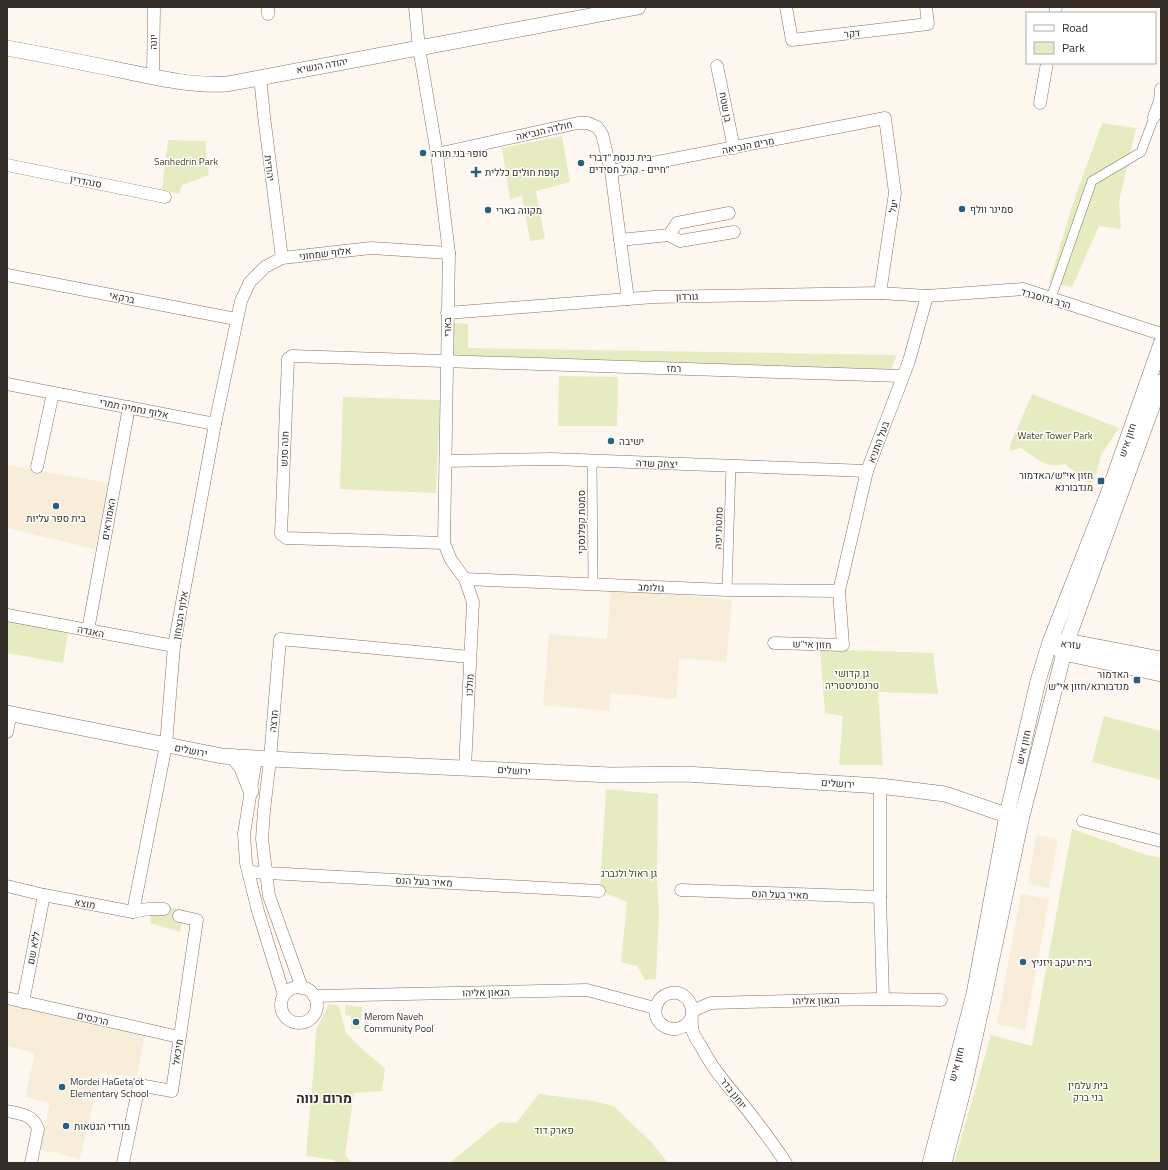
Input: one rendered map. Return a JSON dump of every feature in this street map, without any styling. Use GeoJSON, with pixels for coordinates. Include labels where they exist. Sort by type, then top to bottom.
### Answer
{"type":"FeatureCollection","features":[{"type":"Feature","properties":{"kind":"street","name":"יונה"},"geometry":{"type":"LineString","coordinates":[[153,77],[154,7]]}},
{"type":"Feature","properties":{"kind":"street","name":"בארי"},"geometry":{"type":"LineString","coordinates":[[415,7],[419,48],[437,154],[449,253],[444,543],[451,560],[464,579],[473,602]]}},
{"type":"Feature","properties":{"kind":"street","name":"יהודה הנשיא"},"geometry":{"type":"LineString","coordinates":[[7,48],[194,84],[227,84],[638,7]]}},
{"type":"Feature","properties":{"kind":"street","name":"דקר"},"geometry":{"type":"LineString","coordinates":[[786,7],[792,40],[928,24],[926,7]]}},
{"type":"Feature","properties":{"kind":"street"},"geometry":{"type":"LineString","coordinates":[[1040,103],[1047,64]]}},
{"type":"Feature","properties":{"kind":"street","name":"בן שטח"},"geometry":{"type":"LineString","coordinates":[[717,66],[734,148]]}},
{"type":"Feature","properties":{"kind":"street","name":"יהודית"},"geometry":{"type":"LineString","coordinates":[[260,77],[282,258]]}},
{"type":"Feature","properties":{"kind":"street"},"geometry":{"type":"LineString","coordinates":[[1051,298],[1092,181],[1141,152],[1160,101],[1161,89]]}},
{"type":"Feature","properties":{"kind":"street","name":"מרים הנביאה"},"geometry":{"type":"LineString","coordinates":[[611,171],[885,118]]}},
{"type":"Feature","properties":{"kind":"street","name":"יעל"},"geometry":{"type":"LineString","coordinates":[[880,293],[895,193],[885,118]]}},
{"type":"Feature","properties":{"kind":"street","name":"חולדה הנביאה"},"geometry":{"type":"LineString","coordinates":[[437,154],[578,123],[588,123],[597,127],[602,134],[611,171],[628,299]]}},
{"type":"Feature","properties":{"kind":"street","name":"סנהדרין"},"geometry":{"type":"LineString","coordinates":[[7,165],[165,197]]}},
{"type":"Feature","properties":{"kind":"street"},"geometry":{"type":"LineString","coordinates":[[669,235],[677,223],[729,213]]}},
{"type":"Feature","properties":{"kind":"street"},"geometry":{"type":"LineString","coordinates":[[620,240],[669,235],[680,241],[734,232]]}},
{"type":"Feature","properties":{"kind":"street","name":"אלוף שמחוני"},"geometry":{"type":"LineString","coordinates":[[236,319],[241,302],[250,282],[265,267],[282,258],[371,248],[449,253]]}},
{"type":"Feature","properties":{"kind":"street","name":"ברקאי"},"geometry":{"type":"LineString","coordinates":[[7,274],[236,319]]}},
{"type":"Feature","properties":{"kind":"street","name":"הרב גרוסברד"},"geometry":{"type":"LineString","coordinates":[[928,296],[1023,289],[1161,334]]}},
{"type":"Feature","properties":{"kind":"street","name":"גורדון"},"geometry":{"type":"LineString","coordinates":[[447,313],[661,297],[880,293],[928,296]]}},
{"type":"Feature","properties":{"kind":"street","name":"בעל התניא"},"geometry":{"type":"LineString","coordinates":[[838,591],[867,471],[909,360],[928,296]]}},
{"type":"Feature","properties":{"kind":"street","name":"אלוף הנצחון"},"geometry":{"type":"LineString","coordinates":[[133,912],[166,745],[174,646],[236,319]]}},
{"type":"Feature","properties":{"kind":"street","name":"חזון איש"},"geometry":{"type":"LineString","coordinates":[[944,1163],[963,1091],[983,1001],[1038,681],[1050,642],[1108,494],[1161,344]]}},
{"type":"Feature","properties":{"kind":"street","name":"חנה סנש"},"geometry":{"type":"LineString","coordinates":[[444,543],[286,538],[281,534],[288,360],[292,356],[446,361]]}},
{"type":"Feature","properties":{"kind":"street","name":"רמז"},"geometry":{"type":"LineString","coordinates":[[446,361],[902,376]]}},
{"type":"Feature","properties":{"kind":"street","name":"חזון איש"},"geometry":{"type":"LineString","coordinates":[[930,1163],[974,994],[1014,818],[1065,647],[1161,382]]}},
{"type":"Feature","properties":{"kind":"street","name":"אלוף נחמיה תמרי"},"geometry":{"type":"LineString","coordinates":[[7,384],[215,424]]}},
{"type":"Feature","properties":{"kind":"street"},"geometry":{"type":"LineString","coordinates":[[37,467],[53,393]]}},
{"type":"Feature","properties":{"kind":"street","name":"האמוראים"},"geometry":{"type":"LineString","coordinates":[[88,630],[129,407]]}},
{"type":"Feature","properties":{"kind":"street","name":"יצחק שדה"},"geometry":{"type":"LineString","coordinates":[[446,460],[592,460],[867,471]]}},
{"type":"Feature","properties":{"kind":"street","name":"סמטת קפלנסקי"},"geometry":{"type":"LineString","coordinates":[[592,460],[592,584]]}},
{"type":"Feature","properties":{"kind":"street","name":"סמטת יפה"},"geometry":{"type":"LineString","coordinates":[[727,590],[731,466]]}},
{"type":"Feature","properties":{"kind":"street","name":"גולומב"},"geometry":{"type":"LineString","coordinates":[[464,579],[727,590],[838,591]]}},
{"type":"Feature","properties":{"kind":"street","name":"חזון אי\"ש"},"geometry":{"type":"LineString","coordinates":[[774,643],[844,645],[838,591]]}},
{"type":"Feature","properties":{"kind":"street","name":"מולכו"},"geometry":{"type":"LineString","coordinates":[[465,768],[473,602]]}},
{"type":"Feature","properties":{"kind":"street","name":"האגדה"},"geometry":{"type":"LineString","coordinates":[[7,615],[174,646]]}},
{"type":"Feature","properties":{"kind":"street","name":"תרצה"},"geometry":{"type":"LineString","coordinates":[[302,988],[269,896],[262,839],[264,811],[263,759],[280,640],[470,657]]}},
{"type":"Feature","properties":{"kind":"street","name":"עזרא"},"geometry":{"type":"LineString","coordinates":[[1050,642],[1161,674]]}},
{"type":"Feature","properties":{"kind":"street","name":"עזרא"},"geometry":{"type":"LineString","coordinates":[[1065,647],[1161,659]]}},
{"type":"Feature","properties":{"kind":"street"},"geometry":{"type":"LineString","coordinates":[[7,732],[9,713]]}},
{"type":"Feature","properties":{"kind":"street","name":"ירושלים"},"geometry":{"type":"LineString","coordinates":[[9,713],[222,756],[611,775],[685,774],[880,786],[945,794],[1014,818]]}},
{"type":"Feature","properties":{"kind":"street"},"geometry":{"type":"LineString","coordinates":[[234,757],[242,768],[251,791]]}},
{"type":"Feature","properties":{"kind":"street","name":"תרצה"},"geometry":{"type":"LineString","coordinates":[[263,759],[251,791],[244,834],[246,863],[258,911],[284,995]]}},
{"type":"Feature","properties":{"kind":"street"},"geometry":{"type":"LineString","coordinates":[[880,786],[880,897],[883,999]]}},
{"type":"Feature","properties":{"kind":"street"},"geometry":{"type":"LineString","coordinates":[[1083,821],[1161,841]]}},
{"type":"Feature","properties":{"kind":"street","name":"מאיר בעל הנס"},"geometry":{"type":"LineString","coordinates":[[248,872],[599,891]]}},
{"type":"Feature","properties":{"kind":"street","name":"מוצא"},"geometry":{"type":"LineString","coordinates":[[7,886],[44,895],[133,912],[148,909],[164,910]]}},
{"type":"Feature","properties":{"kind":"street","name":"מאיר בעל הנס"},"geometry":{"type":"LineString","coordinates":[[681,890],[880,897]]}},
{"type":"Feature","properties":{"kind":"street","name":"ללא שם"},"geometry":{"type":"LineString","coordinates":[[23,1002],[44,895]]}},
{"type":"Feature","properties":{"kind":"street","name":"מיכאל"},"geometry":{"type":"LineString","coordinates":[[123,1163],[138,1085],[172,1091],[197,920],[179,916]]}},
{"type":"Feature","properties":{"kind":"street"},"geometry":{"type":"LineString","coordinates":[[292,988],[302,988],[310,991],[314,996],[317,1008],[315,1014],[307,1022],[301,1024],[290,1021],[282,1013],[281,1002],[284,995],[292,988]]}},
{"type":"Feature","properties":{"kind":"street","name":"הגאון אליהו"},"geometry":{"type":"LineString","coordinates":[[314,996],[587,990],[655,1008]]}},
{"type":"Feature","properties":{"kind":"street"},"geometry":{"type":"LineString","coordinates":[[672,992],[683,995],[688,999],[692,1014],[685,1026],[679,1028],[668,1028],[658,1021],[655,1008],[660,998],[672,992]]}},
{"type":"Feature","properties":{"kind":"street","name":"הרכסים"},"geometry":{"type":"LineString","coordinates":[[7,998],[179,1037]]}},
{"type":"Feature","properties":{"kind":"street","name":"הגאון אליהו"},"geometry":{"type":"LineString","coordinates":[[692,1014],[711,1003],[883,999],[941,1000]]}},
{"type":"Feature","properties":{"kind":"street","name":"יוחנן בדר"},"geometry":{"type":"LineString","coordinates":[[692,1014],[693,1032],[709,1061],[759,1125],[786,1163]]}},
{"type":"Feature","properties":{"kind":"street"},"geometry":{"type":"LineString","coordinates":[[7,1111],[28,1116],[34,1120],[37,1125],[38,1129],[31,1163]]}},
{"type":"Feature","properties":{"kind":"shaded area","name":"בית ספר עליות"},"geometry":{"type":"Polygon","coordinates":[[[7,465],[110,483],[95,549],[7,528],[7,465]]]}},
{"type":"Feature","properties":{"kind":"shaded area"},"geometry":{"type":"Polygon","coordinates":[[[611,589],[732,600],[726,662],[679,658],[676,699],[611,693],[609,711],[543,705],[549,634],[607,639],[611,589]]]}},
{"type":"Feature","properties":{"kind":"shaded area"},"geometry":{"type":"Polygon","coordinates":[[[1036,835],[1058,839],[1049,888],[1028,884],[1036,835]]]}},
{"type":"Feature","properties":{"kind":"shaded area","name":"בית יעקב ויזניץ"},"geometry":{"type":"Polygon","coordinates":[[[1021,894],[1049,899],[1025,1030],[997,1024],[1021,894]]]}},
{"type":"Feature","properties":{"kind":"shaded area","name":"Mordei HaGeta'ot Elementary School"},"geometry":{"type":"Polygon","coordinates":[[[7,1003],[145,1033],[137,1076],[100,1073],[80,1159],[40,1149],[50,1103],[25,1097],[35,1053],[7,1046],[7,1003]]]}},
{"type":"Feature","properties":{"kind":"green space"},"geometry":{"type":"Polygon","coordinates":[[[1102,123],[1136,128],[1119,201],[1121,229],[1099,226],[1072,287],[1049,283],[1073,203],[1102,123]]]}},
{"type":"Feature","properties":{"kind":"green space"},"geometry":{"type":"Polygon","coordinates":[[[562,136],[570,182],[536,191],[545,239],[530,241],[522,196],[510,199],[502,148],[562,136]]]}},
{"type":"Feature","properties":{"kind":"green space","name":"Sanhedrin Park"},"geometry":{"type":"Polygon","coordinates":[[[168,140],[205,141],[209,175],[182,185],[179,194],[162,190],[168,140]]]}},
{"type":"Feature","properties":{"kind":"green space"},"geometry":{"type":"Polygon","coordinates":[[[453,323],[468,324],[468,348],[897,355],[890,371],[454,358],[453,323]]]}},
{"type":"Feature","properties":{"kind":"green space"},"geometry":{"type":"Polygon","coordinates":[[[559,376],[618,377],[617,426],[558,426],[559,376]]]}},
{"type":"Feature","properties":{"kind":"green space","name":"Water Tower Park"},"geometry":{"type":"Polygon","coordinates":[[[1032,394],[1119,428],[1101,455],[1095,477],[1090,484],[1065,464],[1047,464],[1036,459],[1021,448],[1010,451],[1010,445],[1032,394]]]}},
{"type":"Feature","properties":{"kind":"green space"},"geometry":{"type":"Polygon","coordinates":[[[343,397],[440,400],[436,493],[340,489],[343,397]]]}},
{"type":"Feature","properties":{"kind":"green space"},"geometry":{"type":"Polygon","coordinates":[[[7,617],[69,628],[63,663],[7,653],[7,617]]]}},
{"type":"Feature","properties":{"kind":"green space","name":"גן קדושי טרנסניסטריה"},"geometry":{"type":"Polygon","coordinates":[[[820,649],[933,653],[938,694],[878,692],[883,765],[839,765],[843,716],[825,713],[820,649]]]}},
{"type":"Feature","properties":{"kind":"green space"},"geometry":{"type":"Polygon","coordinates":[[[1104,716],[1161,731],[1161,780],[1092,762],[1104,716]]]}},
{"type":"Feature","properties":{"kind":"green space","name":"גן ראול ולנברג"},"geometry":{"type":"Polygon","coordinates":[[[606,789],[658,794],[657,881],[659,911],[656,979],[645,980],[637,966],[621,962],[627,902],[600,891],[606,789]]]}},
{"type":"Feature","properties":{"kind":"green space","name":"בית עלמין בני ברק"},"geometry":{"type":"Polygon","coordinates":[[[1072,829],[1144,854],[1161,858],[1161,1163],[954,1163],[991,1035],[1032,1046],[1072,829]]]}},
{"type":"Feature","properties":{"kind":"green space"},"geometry":{"type":"Polygon","coordinates":[[[152,904],[185,910],[180,932],[150,923],[152,904]]]}},
{"type":"Feature","properties":{"kind":"green space"},"geometry":{"type":"Polygon","coordinates":[[[329,1004],[339,1006],[346,1033],[364,1051],[385,1068],[382,1091],[354,1093],[345,1155],[352,1163],[337,1163],[334,1160],[306,1156],[316,1030],[329,1004]]]}},
{"type":"Feature","properties":{"kind":"green space","name":"Merom Naveh Community Pool"},"geometry":{"type":"Polygon","coordinates":[[[345,1005],[362,1007],[360,1029],[351,1029],[351,1016],[345,1015],[345,1005]]]}},
{"type":"Feature","properties":{"kind":"green space","name":"פארק דוד"},"geometry":{"type":"Polygon","coordinates":[[[539,1094],[593,1101],[614,1106],[653,1144],[668,1163],[449,1163],[500,1122],[516,1123],[539,1094]]]}},
{"type":"Feature","properties":{"kind":"place","name":"סופר בני תורה"},"geometry":{"type":"Point","coordinates":[423,153]}},
{"type":"Feature","properties":{"kind":"place","name":"בית כנסת \"דברי חיים - קהל חסידים\""},"geometry":{"type":"Point","coordinates":[581,163]}},
{"type":"Feature","properties":{"kind":"place","name":"קופת חולים כללית"},"geometry":{"type":"Point","coordinates":[476,172]}},
{"type":"Feature","properties":{"kind":"place","name":"סמינר וולף"},"geometry":{"type":"Point","coordinates":[962,209]}},
{"type":"Feature","properties":{"kind":"place","name":"מקווה בארי"},"geometry":{"type":"Point","coordinates":[488,210]}},
{"type":"Feature","properties":{"kind":"place","name":"ישיבה"},"geometry":{"type":"Point","coordinates":[611,441]}},
{"type":"Feature","properties":{"kind":"place","name":"חזון אי״ש/האדמור מנדבורנא"},"geometry":{"type":"Point","coordinates":[1101,481]}},
{"type":"Feature","properties":{"kind":"place","name":"בית ספר עליות"},"geometry":{"type":"Point","coordinates":[56,506]}},
{"type":"Feature","properties":{"kind":"place","name":"האדמור מנדבורנא/חזון אי״ש"},"geometry":{"type":"Point","coordinates":[1137,680]}},
{"type":"Feature","properties":{"kind":"place","name":"בית יעקב ויזניץ"},"geometry":{"type":"Point","coordinates":[1023,962]}},
{"type":"Feature","properties":{"kind":"place","name":"Merom Naveh Community Pool"},"geometry":{"type":"Point","coordinates":[356,1022]}},
{"type":"Feature","properties":{"kind":"place","name":"Mordei HaGeta'ot Elementary School"},"geometry":{"type":"Point","coordinates":[62,1087]}},
{"type":"Feature","properties":{"kind":"place","name":"מורדי הגטאות"},"geometry":{"type":"Point","coordinates":[66,1126]}},
{"type":"Feature","properties":{"kind":"district","name":"מרום נווה"},"geometry":{"type":"Point","coordinates":[324,1098]}}]}
